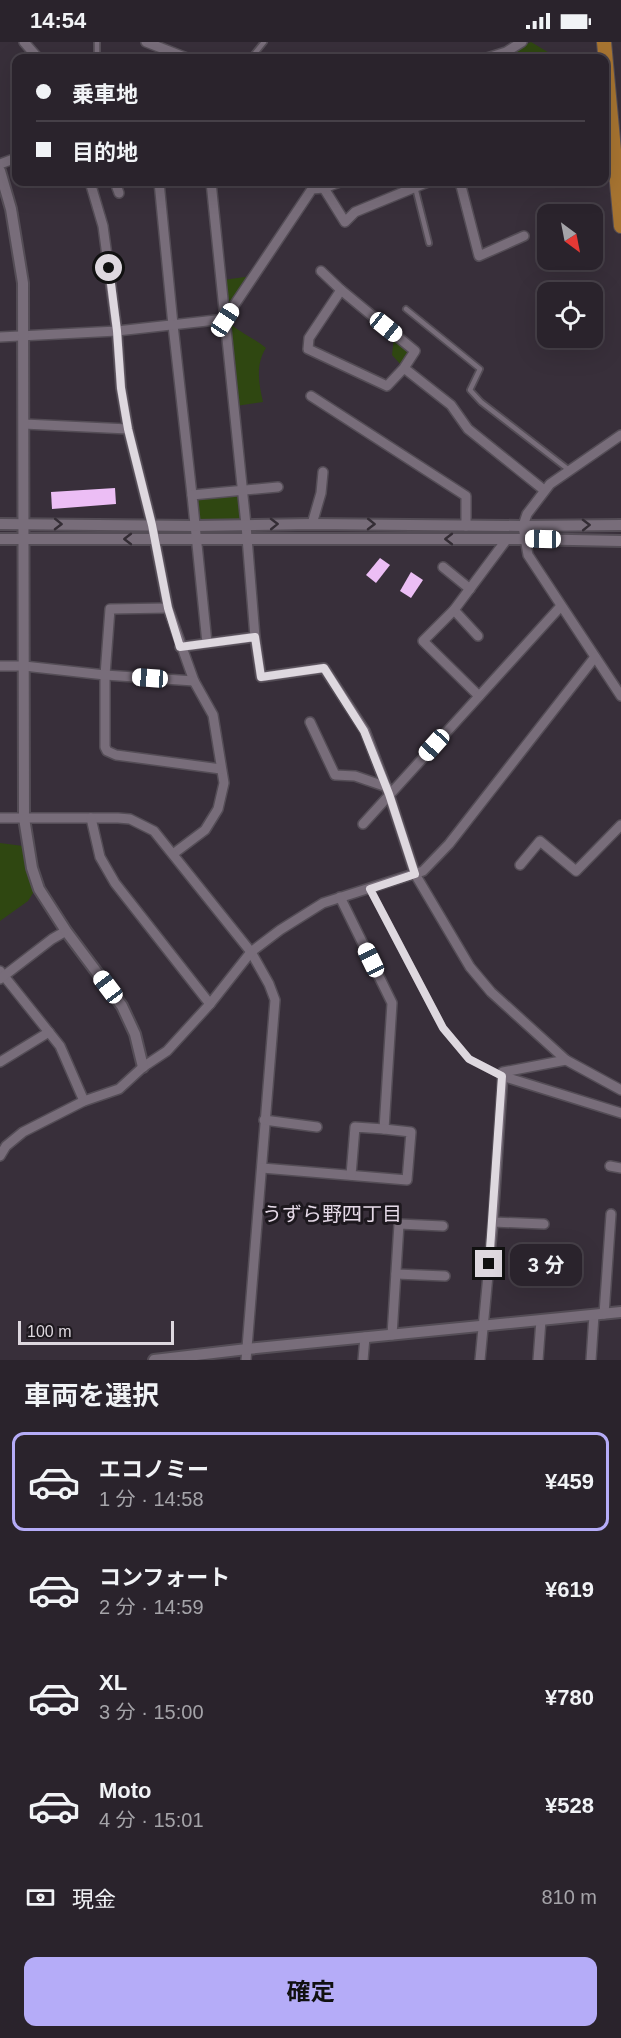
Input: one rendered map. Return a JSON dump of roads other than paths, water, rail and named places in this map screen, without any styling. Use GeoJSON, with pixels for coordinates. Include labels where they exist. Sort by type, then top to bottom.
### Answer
{"type":"FeatureCollection","features":[{"type":"Feature","properties":{"kind":"main road"},"geometry":{"type":"LineString","coordinates":[[609,96],[621,226]]}},
{"type":"Feature","properties":{"kind":"street"},"geometry":{"type":"LineString","coordinates":[[24,42],[34,54]]}},
{"type":"Feature","properties":{"kind":"street"},"geometry":{"type":"LineString","coordinates":[[146,42],[177,54]]}},
{"type":"Feature","properties":{"kind":"street"},"geometry":{"type":"LineString","coordinates":[[495,54],[516,44]]}},
{"type":"Feature","properties":{"kind":"street"},"geometry":{"type":"LineString","coordinates":[[0,171],[11,209],[23,283],[24,818],[27,846],[39,889],[66,931],[122,1006],[135,1034],[143,1067]]}},
{"type":"Feature","properties":{"kind":"street"},"geometry":{"type":"LineString","coordinates":[[91,186],[103,226],[117,331],[121,388],[128,429],[152,525],[168,608],[194,681],[213,715],[224,783],[218,809],[205,830],[173,854]]}},
{"type":"Feature","properties":{"kind":"street"},"geometry":{"type":"LineString","coordinates":[[116,186],[119,193]]}},
{"type":"Feature","properties":{"kind":"street"},"geometry":{"type":"LineString","coordinates":[[159,186],[207,643]]}},
{"type":"Feature","properties":{"kind":"street"},"geometry":{"type":"LineString","coordinates":[[212,186],[248,538],[255,637],[261,677],[324,668],[364,731],[388,791],[415,874],[470,967],[491,992],[566,1060],[621,1090]]}},
{"type":"Feature","properties":{"kind":"street"},"geometry":{"type":"LineString","coordinates":[[225,320],[312,189],[320,186]]}},
{"type":"Feature","properties":{"kind":"street"},"geometry":{"type":"LineString","coordinates":[[323,186],[345,222],[355,212],[415,187]]}},
{"type":"Feature","properties":{"kind":"street"},"geometry":{"type":"LineString","coordinates":[[461,186],[479,256],[524,236]]}},
{"type":"Feature","properties":{"kind":"street"},"geometry":{"type":"LineString","coordinates":[[321,271],[415,351],[404,368],[387,386],[308,349],[309,338],[341,290]]}},
{"type":"Feature","properties":{"kind":"street"},"geometry":{"type":"LineString","coordinates":[[0,337],[117,331],[225,320]]}},
{"type":"Feature","properties":{"kind":"street"},"geometry":{"type":"LineString","coordinates":[[404,368],[450,405],[468,429],[544,490]]}},
{"type":"Feature","properties":{"kind":"street"},"geometry":{"type":"LineString","coordinates":[[311,396],[466,496],[466,526]]}},
{"type":"Feature","properties":{"kind":"street"},"geometry":{"type":"LineString","coordinates":[[24,424],[128,429]]}},
{"type":"Feature","properties":{"kind":"street"},"geometry":{"type":"LineString","coordinates":[[621,435],[544,490],[527,514],[523,526],[528,555],[595,657],[617,682],[621,696]]}},
{"type":"Feature","properties":{"kind":"street"},"geometry":{"type":"LineString","coordinates":[[312,524],[321,493],[323,472]]}},
{"type":"Feature","properties":{"kind":"street"},"geometry":{"type":"LineString","coordinates":[[192,495],[278,487]]}},
{"type":"Feature","properties":{"kind":"street"},"geometry":{"type":"LineString","coordinates":[[0,524],[621,525]]}},
{"type":"Feature","properties":{"kind":"street"},"geometry":{"type":"LineString","coordinates":[[0,539],[621,541]]}},
{"type":"Feature","properties":{"kind":"street"},"geometry":{"type":"LineString","coordinates":[[479,696],[423,641],[454,610],[507,539]]}},
{"type":"Feature","properties":{"kind":"street"},"geometry":{"type":"LineString","coordinates":[[443,567],[470,589]]}},
{"type":"Feature","properties":{"kind":"street"},"geometry":{"type":"LineString","coordinates":[[363,824],[388,791],[561,606]]}},
{"type":"Feature","properties":{"kind":"street"},"geometry":{"type":"LineString","coordinates":[[168,608],[110,609],[105,675],[105,747],[107,751],[116,755],[221,769]]}},
{"type":"Feature","properties":{"kind":"street"},"geometry":{"type":"LineString","coordinates":[[454,610],[478,636]]}},
{"type":"Feature","properties":{"kind":"street"},"geometry":{"type":"LineString","coordinates":[[180,647],[255,637]]}},
{"type":"Feature","properties":{"kind":"street"},"geometry":{"type":"LineString","coordinates":[[0,1156],[6,1146],[23,1132],[84,1101],[119,1089],[143,1067],[167,1051],[210,1004],[251,952],[280,930],[323,903],[423,871],[449,844],[595,657]]}},
{"type":"Feature","properties":{"kind":"street"},"geometry":{"type":"LineString","coordinates":[[0,666],[24,666],[105,675],[194,681]]}},
{"type":"Feature","properties":{"kind":"street"},"geometry":{"type":"LineString","coordinates":[[310,722],[335,775],[355,776],[388,791]]}},
{"type":"Feature","properties":{"kind":"street"},"geometry":{"type":"LineString","coordinates":[[0,818],[130,819],[154,831],[251,952],[269,984],[274,1000],[247,1354]]}},
{"type":"Feature","properties":{"kind":"street"},"geometry":{"type":"LineString","coordinates":[[92,818],[100,857],[115,883],[210,1004]]}},
{"type":"Feature","properties":{"kind":"street"},"geometry":{"type":"LineString","coordinates":[[520,865],[540,841],[576,871],[621,825]]}},
{"type":"Feature","properties":{"kind":"street"},"geometry":{"type":"LineString","coordinates":[[340,897],[392,1003],[384,1129]]}},
{"type":"Feature","properties":{"kind":"street"},"geometry":{"type":"LineString","coordinates":[[66,931],[1,976],[60,1046],[84,1101]]}},
{"type":"Feature","properties":{"kind":"street"},"geometry":{"type":"LineString","coordinates":[[0,1062],[49,1032]]}},
{"type":"Feature","properties":{"kind":"street"},"geometry":{"type":"LineString","coordinates":[[480,1360],[493,1222],[503,1072],[566,1060]]}},
{"type":"Feature","properties":{"kind":"street"},"geometry":{"type":"LineString","coordinates":[[502,1076],[621,1113]]}},
{"type":"Feature","properties":{"kind":"street"},"geometry":{"type":"LineString","coordinates":[[264,1120],[317,1127]]}},
{"type":"Feature","properties":{"kind":"street"},"geometry":{"type":"LineString","coordinates":[[262,1168],[407,1180],[411,1132],[355,1127],[351,1175]]}},
{"type":"Feature","properties":{"kind":"street"},"geometry":{"type":"LineString","coordinates":[[610,1166],[621,1168]]}},
{"type":"Feature","properties":{"kind":"street"},"geometry":{"type":"LineString","coordinates":[[591,1360],[611,1214]]}},
{"type":"Feature","properties":{"kind":"street"},"geometry":{"type":"LineString","coordinates":[[493,1222],[544,1224]]}},
{"type":"Feature","properties":{"kind":"street"},"geometry":{"type":"LineString","coordinates":[[392,1335],[399,1224],[443,1226]]}},
{"type":"Feature","properties":{"kind":"street"},"geometry":{"type":"LineString","coordinates":[[396,1275],[445,1276]]}},
{"type":"Feature","properties":{"kind":"street"},"geometry":{"type":"LineString","coordinates":[[154,1360],[247,1354],[365,1337],[621,1312]]}},
{"type":"Feature","properties":{"kind":"street"},"geometry":{"type":"LineString","coordinates":[[538,1360],[541,1320]]}},
{"type":"Feature","properties":{"kind":"street"},"geometry":{"type":"LineString","coordinates":[[363,1360],[365,1337]]}},
{"type":"Feature","properties":{"kind":"lane"},"geometry":{"type":"LineString","coordinates":[[253,54],[263,42]]}},
{"type":"Feature","properties":{"kind":"lane"},"geometry":{"type":"LineString","coordinates":[[415,187],[429,243]]}},
{"type":"Feature","properties":{"kind":"lane"},"geometry":{"type":"LineString","coordinates":[[406,309],[480,369],[470,390],[481,402],[569,470]]}},
{"type":"Feature","properties":{"kind":"lane"},"geometry":{"type":"LineString","coordinates":[[370,889],[443,1028],[469,1059],[502,1076]]}},
{"type":"Feature","properties":{"kind":"district","name":"うずら野四丁目"},"geometry":{"type":"Point","coordinates":[332,1214]}}]}
